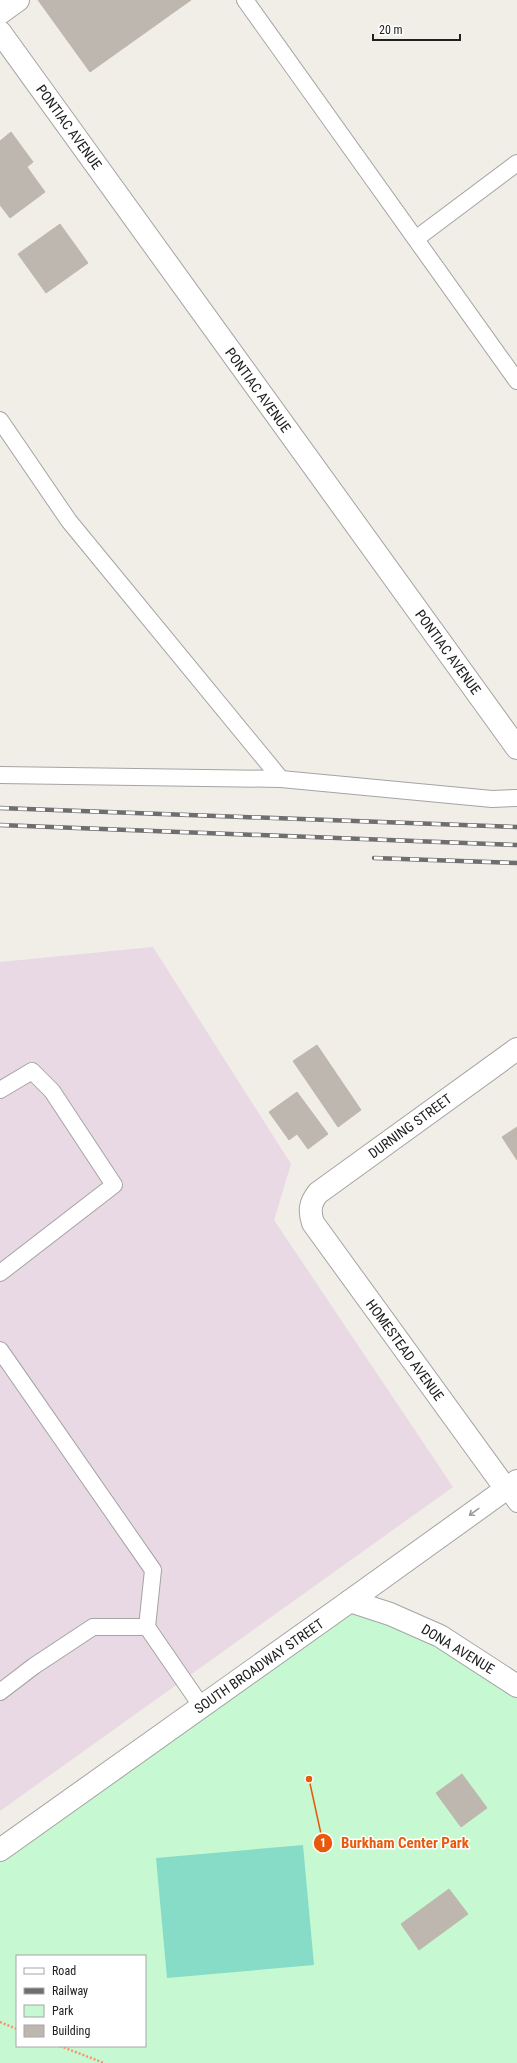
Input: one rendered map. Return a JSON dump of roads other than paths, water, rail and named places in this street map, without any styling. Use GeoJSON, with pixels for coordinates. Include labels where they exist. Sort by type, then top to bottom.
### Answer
{"type":"FeatureCollection","features":[{"type":"Feature","properties":{"kind":"street"},"geometry":{"type":"LineString","coordinates":[[0,13],[18,0]]}},
{"type":"Feature","properties":{"kind":"street","name":"PONTIAC AVENUE"},"geometry":{"type":"LineString","coordinates":[[0,32],[517,748]]}},
{"type":"Feature","properties":{"kind":"street","name":"DURNING STREET"},"geometry":{"type":"LineString","coordinates":[[310,1209],[312,1200],[318,1193],[517,1049]]}},
{"type":"Feature","properties":{"kind":"street","name":"HOMESTEAD AVENUE"},"geometry":{"type":"LineString","coordinates":[[310,1209],[314,1223],[513,1491]]}},
{"type":"Feature","properties":{"kind":"street","name":"SOUTH BROADWAY STREET"},"geometry":{"type":"LineString","coordinates":[[0,1850],[350,1601],[513,1491]]}},
{"type":"Feature","properties":{"kind":"street","name":"DONA AVENUE"},"geometry":{"type":"LineString","coordinates":[[350,1601],[390,1614],[440,1636],[517,1686]]}},
{"type":"Feature","properties":{"kind":"lane"},"geometry":{"type":"LineString","coordinates":[[246,0],[417,238],[517,381]]}},
{"type":"Feature","properties":{"kind":"lane"},"geometry":{"type":"LineString","coordinates":[[417,238],[517,163]]}},
{"type":"Feature","properties":{"kind":"lane"},"geometry":{"type":"LineString","coordinates":[[0,420],[69,521],[281,779]]}},
{"type":"Feature","properties":{"kind":"lane"},"geometry":{"type":"LineString","coordinates":[[0,775],[281,779],[492,799],[517,798]]}},
{"type":"Feature","properties":{"kind":"lane"},"geometry":{"type":"LineString","coordinates":[[0,1090],[32,1071],[52,1091],[114,1185],[0,1273]]}},
{"type":"Feature","properties":{"kind":"lane"},"geometry":{"type":"LineString","coordinates":[[0,1350],[153,1570],[147,1627],[202,1707]]}},
{"type":"Feature","properties":{"kind":"lane"},"geometry":{"type":"LineString","coordinates":[[0,1692],[34,1666],[93,1627],[147,1627]]}},
{"type":"Feature","properties":{"kind":"railway"},"geometry":{"type":"LineString","coordinates":[[0,808],[517,827]]}},
{"type":"Feature","properties":{"kind":"railway"},"geometry":{"type":"LineString","coordinates":[[0,825],[517,845]]}},
{"type":"Feature","properties":{"kind":"railway"},"geometry":{"type":"LineString","coordinates":[[374,858],[517,863]]}},
{"type":"Feature","properties":{"kind":"place","name":"Burkham Center Park"},"geometry":{"type":"Point","coordinates":[309,1779]}}]}
